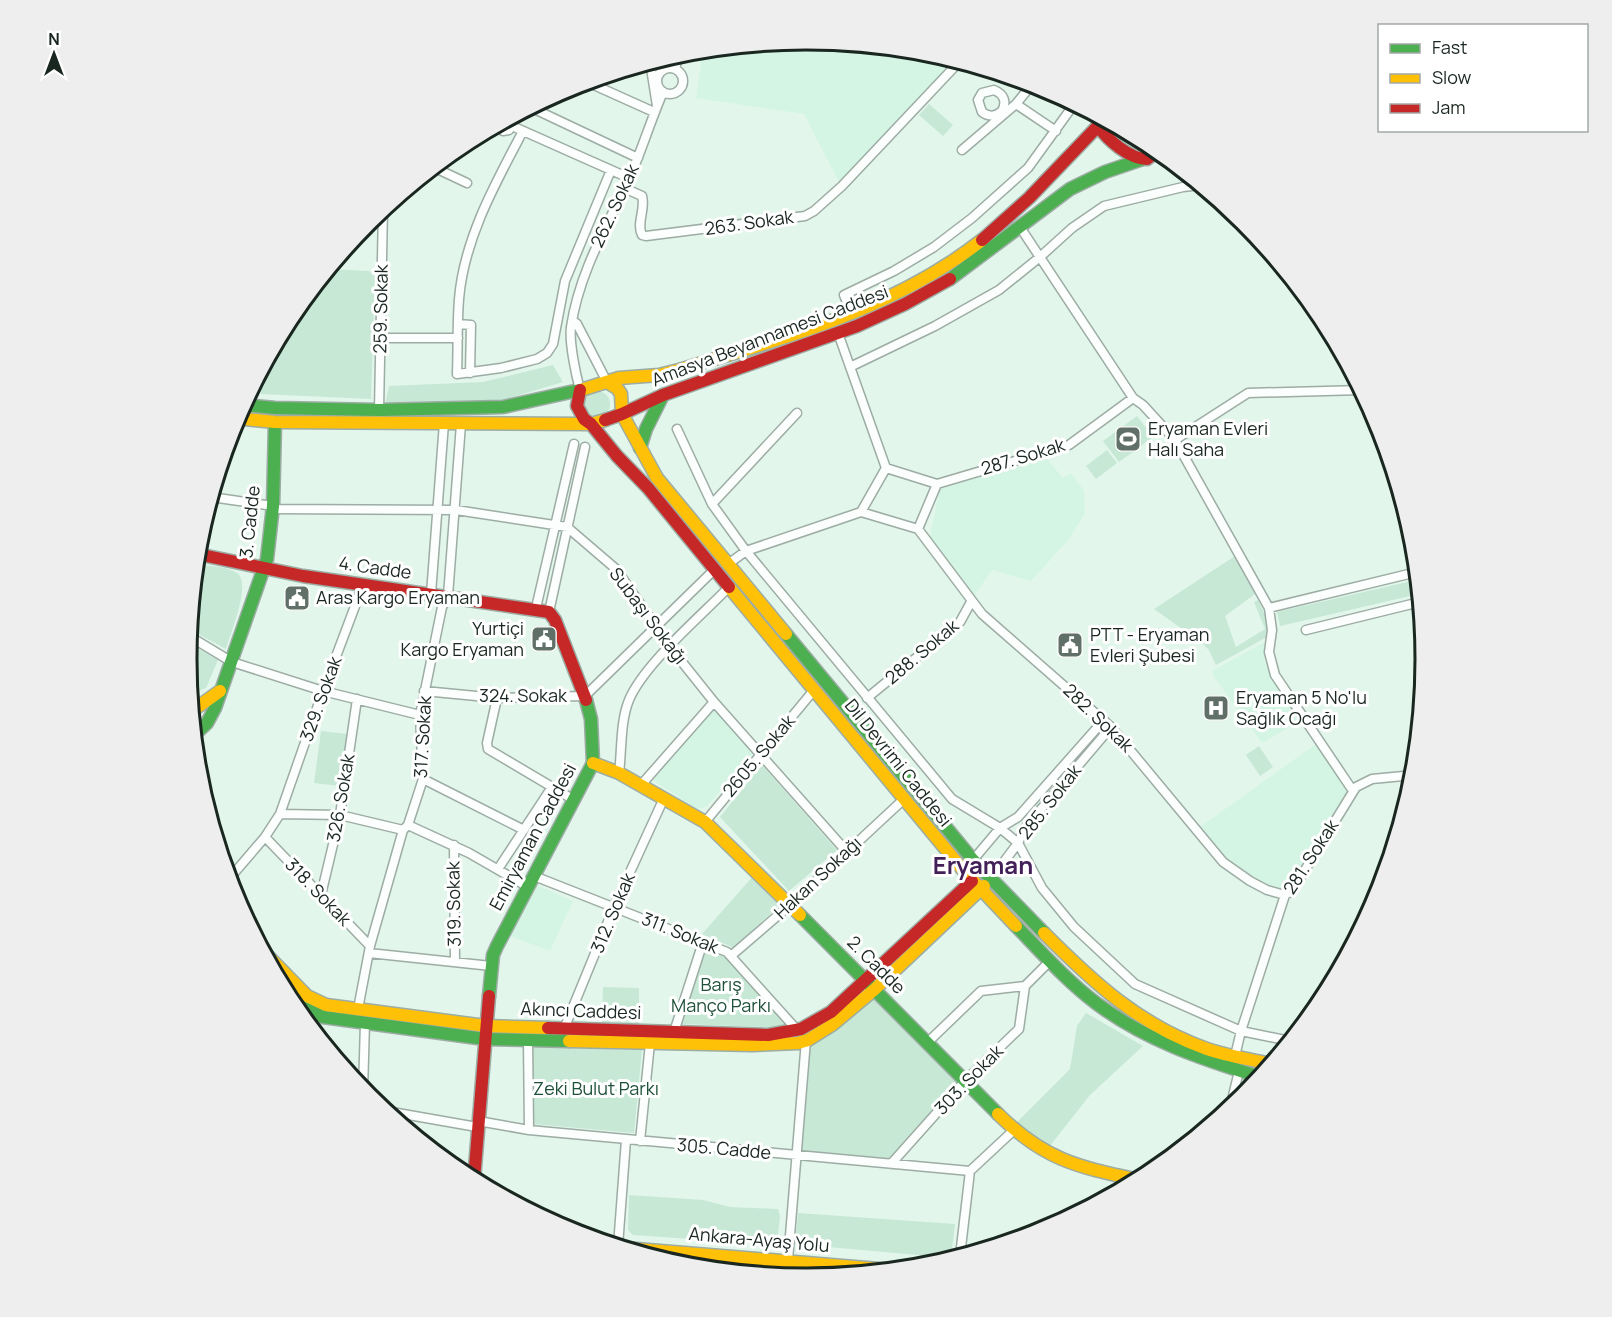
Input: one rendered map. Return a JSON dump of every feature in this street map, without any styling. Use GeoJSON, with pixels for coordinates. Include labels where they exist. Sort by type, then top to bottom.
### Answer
{"type":"FeatureCollection","features":[{"type":"Feature","properties":{"kind":"main road","name":"Amasya Beyannamesi Caddesi"},"geometry":{"type":"LineString","coordinates":[[608,382],[620,378],[659,375],[679,370],[852,314],[921,281],[1001,224],[1046,182],[1097,124]]}},
{"type":"Feature","properties":{"kind":"main road"},"geometry":{"type":"LineString","coordinates":[[1100,125],[1101,132],[1117,145],[1144,152]]}},
{"type":"Feature","properties":{"kind":"main road","name":"Amasya Beyannamesi Caddesi"},"geometry":{"type":"LineString","coordinates":[[622,414],[663,395],[838,333],[929,292],[1088,178],[1110,168],[1150,156]]}},
{"type":"Feature","properties":{"kind":"main road"},"geometry":{"type":"LineString","coordinates":[[246,419],[275,422],[591,423],[622,414],[621,394],[608,382],[503,407],[379,410],[252,406]]}},
{"type":"Feature","properties":{"kind":"main road"},"geometry":{"type":"LineString","coordinates":[[580,390],[577,406],[579,412],[591,423]]}},
{"type":"Feature","properties":{"kind":"main road"},"geometry":{"type":"LineString","coordinates":[[640,448],[646,429],[663,395]]}},
{"type":"Feature","properties":{"kind":"main road","name":"Dil Devrimi Caddesi"},"geometry":{"type":"LineString","coordinates":[[622,414],[657,478],[991,879],[1098,986],[1122,1004],[1178,1037],[1209,1049],[1262,1062]]}},
{"type":"Feature","properties":{"kind":"main road","name":"3. Cadde"},"geometry":{"type":"LineString","coordinates":[[201,728],[216,708],[267,559],[272,508],[275,422]]}},
{"type":"Feature","properties":{"kind":"main road","name":"Dil Devrimi Caddesi"},"geometry":{"type":"LineString","coordinates":[[591,423],[617,456],[648,488],[976,886],[1050,961],[1096,1003],[1136,1029],[1176,1050],[1251,1074]]}},
{"type":"Feature","properties":{"kind":"main road","name":"4. Cadde"},"geometry":{"type":"LineString","coordinates":[[206,556],[303,576],[536,608],[549,612]]}},
{"type":"Feature","properties":{"kind":"main road","name":"Emiryaman Caddesi"},"geometry":{"type":"LineString","coordinates":[[475,1169],[491,966],[497,946],[593,763],[591,719],[585,696],[555,620],[549,612]]}},
{"type":"Feature","properties":{"kind":"main road"},"geometry":{"type":"LineString","coordinates":[[199,706],[220,691]]}},
{"type":"Feature","properties":{"kind":"main road","name":"2. Cadde"},"geometry":{"type":"LineString","coordinates":[[593,763],[640,784],[705,822],[1014,1130],[1042,1151],[1064,1161],[1125,1177]]}},
{"type":"Feature","properties":{"kind":"main road"},"geometry":{"type":"LineString","coordinates":[[963,870],[973,860]]}},
{"type":"Feature","properties":{"kind":"main road","name":"Akıncı Caddesi"},"geometry":{"type":"LineString","coordinates":[[285,972],[313,1000],[326,1005],[528,1040],[650,1037],[674,1032],[802,1036],[832,1025],[976,886],[991,879]]}},
{"type":"Feature","properties":{"kind":"main road","name":"Akıncı Caddesi"},"geometry":{"type":"LineString","coordinates":[[311,1012],[316,1015],[365,1023],[485,1032],[564,1029],[770,1045],[798,1043],[802,1036]]}},
{"type":"Feature","properties":{"kind":"main road","name":"Ankara-Ayaş Yolu"},"geometry":{"type":"LineString","coordinates":[[665,1251],[848,1266]]}},
{"type":"Feature","properties":{"kind":"street","name":"262. Sokak"},"geometry":{"type":"LineString","coordinates":[[675,69],[676,63]]}},
{"type":"Feature","properties":{"kind":"street","name":"263. Sokak"},"geometry":{"type":"LineString","coordinates":[[624,188],[642,196],[644,201],[639,229],[642,235],[646,236],[805,216],[842,186],[954,68]]}},
{"type":"Feature","properties":{"kind":"street"},"geometry":{"type":"LineString","coordinates":[[600,88],[655,109],[651,69]]}},
{"type":"Feature","properties":{"kind":"street","name":"262. Sokak"},"geometry":{"type":"LineString","coordinates":[[666,69],[675,69],[681,75],[681,87],[675,93],[663,92],[657,81],[660,74],[666,69]]}},
{"type":"Feature","properties":{"kind":"street"},"geometry":{"type":"LineString","coordinates":[[962,150],[1016,104],[1026,91]]}},
{"type":"Feature","properties":{"kind":"street","name":"262. Sokak"},"geometry":{"type":"LineString","coordinates":[[580,390],[575,372],[571,327],[576,301],[587,266],[638,158],[663,92]]}},
{"type":"Feature","properties":{"kind":"street"},"geometry":{"type":"LineString","coordinates":[[1016,104],[1056,131]]}},
{"type":"Feature","properties":{"kind":"street"},"geometry":{"type":"LineString","coordinates":[[852,314],[844,295],[894,271],[934,247],[972,218],[1028,168],[1070,110]]}},
{"type":"Feature","properties":{"kind":"street"},"geometry":{"type":"LineString","coordinates":[[539,111],[638,158]]}},
{"type":"Feature","properties":{"kind":"street"},"geometry":{"type":"LineString","coordinates":[[514,124],[523,131],[629,178]]}},
{"type":"Feature","properties":{"kind":"street"},"geometry":{"type":"LineString","coordinates":[[523,131],[490,195],[476,230],[461,287],[457,374],[537,359],[547,353],[553,344],[565,282],[611,170]]}},
{"type":"Feature","properties":{"kind":"street"},"geometry":{"type":"LineString","coordinates":[[441,171],[467,183]]}},
{"type":"Feature","properties":{"kind":"street"},"geometry":{"type":"LineString","coordinates":[[850,367],[935,326],[999,290],[1040,258],[1072,228],[1104,206],[1190,186]]}},
{"type":"Feature","properties":{"kind":"street","name":"259. Sokak"},"geometry":{"type":"LineString","coordinates":[[379,410],[383,221]]}},
{"type":"Feature","properties":{"kind":"street"},"geometry":{"type":"LineString","coordinates":[[1020,227],[1133,398],[1143,405],[1175,440],[1269,608],[1272,630],[1269,652],[1275,675],[1353,791],[1367,780],[1403,776]]}},
{"type":"Feature","properties":{"kind":"street"},"geometry":{"type":"LineString","coordinates":[[573,321],[577,324],[608,382]]}},
{"type":"Feature","properties":{"kind":"street"},"geometry":{"type":"LineString","coordinates":[[458,324],[471,325],[470,373]]}},
{"type":"Feature","properties":{"kind":"street"},"geometry":{"type":"LineString","coordinates":[[838,333],[886,468],[861,512]]}},
{"type":"Feature","properties":{"kind":"street"},"geometry":{"type":"LineString","coordinates":[[380,338],[458,338]]}},
{"type":"Feature","properties":{"kind":"street"},"geometry":{"type":"LineString","coordinates":[[1175,440],[1248,393],[1353,390]]}},
{"type":"Feature","properties":{"kind":"street","name":"287. Sokak"},"geometry":{"type":"LineString","coordinates":[[937,484],[1069,445],[1133,398]]}},
{"type":"Feature","properties":{"kind":"street"},"geometry":{"type":"LineString","coordinates":[[712,504],[797,413]]}},
{"type":"Feature","properties":{"kind":"street"},"geometry":{"type":"LineString","coordinates":[[431,594],[444,423]]}},
{"type":"Feature","properties":{"kind":"street","name":"317. Sokak"},"geometry":{"type":"LineString","coordinates":[[358,1009],[370,949],[406,827],[423,779],[420,716],[442,607],[448,596],[461,424]]}},
{"type":"Feature","properties":{"kind":"street"},"geometry":{"type":"LineString","coordinates":[[677,429],[712,504],[746,551],[952,799],[1000,828],[1018,843],[1042,888],[1074,927],[1136,984],[1241,1031],[1281,1039]]}},
{"type":"Feature","properties":{"kind":"street"},"geometry":{"type":"LineString","coordinates":[[536,608],[573,444]]}},
{"type":"Feature","properties":{"kind":"street"},"geometry":{"type":"LineString","coordinates":[[549,612],[585,447]]}},
{"type":"Feature","properties":{"kind":"street"},"geometry":{"type":"LineString","coordinates":[[728,564],[746,551],[861,512],[918,529],[937,484],[886,468]]}},
{"type":"Feature","properties":{"kind":"street"},"geometry":{"type":"LineString","coordinates":[[219,498],[272,508],[456,510],[567,527]]}},
{"type":"Feature","properties":{"kind":"street","name":"Subaşı Sokağı"},"geometry":{"type":"LineString","coordinates":[[567,527],[616,569],[670,646],[714,702],[847,852]]}},
{"type":"Feature","properties":{"kind":"street","name":"282. Sokak"},"geometry":{"type":"LineString","coordinates":[[918,529],[971,602],[996,628],[1111,727],[1223,862],[1250,881],[1267,890],[1285,895]]}},
{"type":"Feature","properties":{"kind":"street","name":"324. Sokak"},"geometry":{"type":"LineString","coordinates":[[424,691],[497,698],[585,696],[715,569]]}},
{"type":"Feature","properties":{"kind":"street"},"geometry":{"type":"LineString","coordinates":[[1269,608],[1409,574]]}},
{"type":"Feature","properties":{"kind":"street","name":"329. Sokak"},"geometry":{"type":"LineString","coordinates":[[235,871],[265,837],[280,814],[363,585]]}},
{"type":"Feature","properties":{"kind":"street"},"geometry":{"type":"LineString","coordinates":[[619,773],[626,712],[636,687],[660,656],[729,587]]}},
{"type":"Feature","properties":{"kind":"street","name":"288. Sokak"},"geometry":{"type":"LineString","coordinates":[[867,698],[960,622],[971,602]]}},
{"type":"Feature","properties":{"kind":"street"},"geometry":{"type":"LineString","coordinates":[[1306,630],[1412,604]]}},
{"type":"Feature","properties":{"kind":"street"},"geometry":{"type":"LineString","coordinates":[[197,641],[232,662],[323,691],[420,716]]}},
{"type":"Feature","properties":{"kind":"street","name":"2605. Sokak"},"geometry":{"type":"LineString","coordinates":[[705,822],[814,690]]}},
{"type":"Feature","properties":{"kind":"street"},"geometry":{"type":"LineString","coordinates":[[497,698],[487,743],[488,749],[574,800]]}},
{"type":"Feature","properties":{"kind":"street","name":"326. Sokak"},"geometry":{"type":"LineString","coordinates":[[321,895],[340,815],[357,699]]}},
{"type":"Feature","properties":{"kind":"street"},"geometry":{"type":"LineString","coordinates":[[640,784],[714,702]]}},
{"type":"Feature","properties":{"kind":"street","name":"285. Sokak"},"geometry":{"type":"LineString","coordinates":[[973,860],[1000,828],[1018,817],[1104,720]]}},
{"type":"Feature","properties":{"kind":"street","name":"285. Sokak"},"geometry":{"type":"LineString","coordinates":[[991,879],[1018,843],[1025,828],[1111,727]]}},
{"type":"Feature","properties":{"kind":"street"},"geometry":{"type":"LineString","coordinates":[[423,779],[524,830]]}},
{"type":"Feature","properties":{"kind":"street"},"geometry":{"type":"LineString","coordinates":[[498,869],[552,787]]}},
{"type":"Feature","properties":{"kind":"street","name":"281. Sokak"},"geometry":{"type":"LineString","coordinates":[[1235,1056],[1285,895],[1292,891],[1353,791]]}},
{"type":"Feature","properties":{"kind":"street","name":"312. Sokak"},"geometry":{"type":"LineString","coordinates":[[564,1029],[614,907],[664,798]]}},
{"type":"Feature","properties":{"kind":"street","name":"Hakan Sokağı"},"geometry":{"type":"LineString","coordinates":[[732,956],[904,799]]}},
{"type":"Feature","properties":{"kind":"street","name":"311. Sokak"},"geometry":{"type":"LineString","coordinates":[[280,814],[340,815],[406,827],[454,845],[498,869],[531,882],[614,907],[723,949],[732,956],[802,1036]]}},
{"type":"Feature","properties":{"kind":"street","name":"318. Sokak"},"geometry":{"type":"LineString","coordinates":[[265,837],[370,949]]}},
{"type":"Feature","properties":{"kind":"street","name":"319. Sokak"},"geometry":{"type":"LineString","coordinates":[[454,845],[455,962]]}},
{"type":"Feature","properties":{"kind":"street"},"geometry":{"type":"LineString","coordinates":[[674,1032],[703,942]]}},
{"type":"Feature","properties":{"kind":"street"},"geometry":{"type":"LineString","coordinates":[[370,949],[491,966]]}},
{"type":"Feature","properties":{"kind":"street"},"geometry":{"type":"LineString","coordinates":[[928,1042],[981,991],[1024,986],[1050,961]]}},
{"type":"Feature","properties":{"kind":"street","name":"303. Sokak"},"geometry":{"type":"LineString","coordinates":[[891,1164],[966,1080],[1018,1029],[1024,986]]}},
{"type":"Feature","properties":{"kind":"street"},"geometry":{"type":"LineString","coordinates":[[363,1077],[365,1023]]}},
{"type":"Feature","properties":{"kind":"street"},"geometry":{"type":"LineString","coordinates":[[788,1260],[797,1155],[802,1036]]}},
{"type":"Feature","properties":{"kind":"street"},"geometry":{"type":"LineString","coordinates":[[640,1141],[650,1037]]}},
{"type":"Feature","properties":{"kind":"street"},"geometry":{"type":"LineString","coordinates":[[528,1040],[528,1130]]}},
{"type":"Feature","properties":{"kind":"street"},"geometry":{"type":"LineString","coordinates":[[1234,1092],[1239,1071]]}},
{"type":"Feature","properties":{"kind":"street","name":"305. Cadde"},"geometry":{"type":"LineString","coordinates":[[401,1113],[626,1140],[970,1171]]}},
{"type":"Feature","properties":{"kind":"street"},"geometry":{"type":"LineString","coordinates":[[961,1248],[970,1171],[1014,1130]]}},
{"type":"Feature","properties":{"kind":"street"},"geometry":{"type":"LineString","coordinates":[[619,1238],[626,1140]]}},
{"type":"Feature","properties":{"kind":"shaded area"},"geometry":{"type":"Polygon","coordinates":[[[766,51],[846,51],[925,61],[948,66],[839,182],[804,114],[696,98],[702,59],[727,55],[766,51]]]}},
{"type":"Feature","properties":{"kind":"shaded area"},"geometry":{"type":"Polygon","coordinates":[[[1045,457],[1063,478],[1071,473],[1084,491],[1085,513],[1069,539],[1031,581],[992,570],[974,596],[929,541],[940,489],[1045,457]]]}},
{"type":"Feature","properties":{"kind":"shaded area"},"geometry":{"type":"Polygon","coordinates":[[[1265,642],[1264,659],[1271,678],[1300,721],[1262,743],[1212,671],[1265,642]]]}},
{"type":"Feature","properties":{"kind":"shaded area"},"geometry":{"type":"Polygon","coordinates":[[[715,707],[753,753],[707,806],[697,809],[651,779],[715,707]]]}},
{"type":"Feature","properties":{"kind":"shaded area"},"geometry":{"type":"Polygon","coordinates":[[[1316,744],[1347,791],[1291,886],[1284,889],[1276,888],[1247,874],[1224,858],[1200,827],[1316,744]]]}},
{"type":"Feature","properties":{"kind":"shaded area"},"geometry":{"type":"Polygon","coordinates":[[[534,884],[573,901],[550,951],[508,935],[534,884]]]}},
{"type":"Feature","properties":{"kind":"green space"},"geometry":{"type":"Polygon","coordinates":[[[929,104],[953,125],[943,136],[919,115],[929,104]]]}},
{"type":"Feature","properties":{"kind":"green space"},"geometry":{"type":"Polygon","coordinates":[[[1107,129],[1111,131],[1138,148],[1134,150],[1107,129]]]}},
{"type":"Feature","properties":{"kind":"green space"},"geometry":{"type":"Polygon","coordinates":[[[338,269],[369,271],[375,276],[371,399],[261,394],[261,387],[300,320],[338,269]]]}},
{"type":"Feature","properties":{"kind":"green space"},"geometry":{"type":"Polygon","coordinates":[[[553,365],[563,382],[500,401],[385,405],[389,386],[483,382],[553,365]]]}},
{"type":"Feature","properties":{"kind":"green space"},"geometry":{"type":"Polygon","coordinates":[[[597,391],[606,395],[610,404],[606,413],[597,417],[588,413],[584,404],[588,395],[597,391]]]}},
{"type":"Feature","properties":{"kind":"green space","name":"Eryaman Evleri Halı Saha"},"geometry":{"type":"Polygon","coordinates":[[[1137,416],[1153,437],[1119,462],[1103,441],[1137,416]]]}},
{"type":"Feature","properties":{"kind":"green space"},"geometry":{"type":"Polygon","coordinates":[[[1107,450],[1117,463],[1096,479],[1086,466],[1107,450]]]}},
{"type":"Feature","properties":{"kind":"green space"},"geometry":{"type":"Polygon","coordinates":[[[1235,556],[1255,594],[1225,616],[1236,647],[1265,629],[1254,602],[1258,600],[1266,617],[1267,637],[1216,665],[1209,650],[1202,643],[1154,609],[1235,556]]]}},
{"type":"Feature","properties":{"kind":"green space"},"geometry":{"type":"Polygon","coordinates":[[[204,565],[228,569],[237,573],[241,579],[241,597],[226,649],[198,634],[204,565]]]}},
{"type":"Feature","properties":{"kind":"green space"},"geometry":{"type":"Polygon","coordinates":[[[1410,581],[1412,596],[1280,626],[1277,612],[1410,581]]]}},
{"type":"Feature","properties":{"kind":"green space"},"geometry":{"type":"Polygon","coordinates":[[[197,648],[218,660],[206,688],[198,691],[197,648]]]}},
{"type":"Feature","properties":{"kind":"green space"},"geometry":{"type":"Polygon","coordinates":[[[321,731],[347,734],[340,786],[314,783],[321,731]]]}},
{"type":"Feature","properties":{"kind":"green space"},"geometry":{"type":"Polygon","coordinates":[[[1259,746],[1273,767],[1260,776],[1246,755],[1259,746]]]}},
{"type":"Feature","properties":{"kind":"green space"},"geometry":{"type":"Polygon","coordinates":[[[762,765],[837,850],[789,891],[720,817],[762,765]]]}},
{"type":"Feature","properties":{"kind":"green space"},"geometry":{"type":"Polygon","coordinates":[[[754,875],[783,902],[734,948],[702,934],[754,875]]]}},
{"type":"Feature","properties":{"kind":"green space","name":"Barış Manço Parkı"},"geometry":{"type":"Polygon","coordinates":[[[705,948],[724,953],[789,1028],[682,1024],[705,948]]]}},
{"type":"Feature","properties":{"kind":"green space"},"geometry":{"type":"Polygon","coordinates":[[[603,987],[639,988],[639,1024],[602,1023],[603,987]]]}},
{"type":"Feature","properties":{"kind":"green space"},"geometry":{"type":"Polygon","coordinates":[[[875,989],[966,1080],[891,1164],[797,1156],[806,1040],[875,989]]]}},
{"type":"Feature","properties":{"kind":"green space"},"geometry":{"type":"Polygon","coordinates":[[[1086,1013],[1143,1046],[1090,1095],[1049,1147],[1016,1123],[1070,1069],[1077,1026],[1086,1013]]]}},
{"type":"Feature","properties":{"kind":"green space","name":"Zeki Bulut Parkı"},"geometry":{"type":"Polygon","coordinates":[[[535,1047],[642,1050],[634,1133],[533,1124],[531,1051],[535,1047]]]}},
{"type":"Feature","properties":{"kind":"green space"},"geometry":{"type":"Polygon","coordinates":[[[629,1195],[703,1200],[730,1207],[778,1209],[780,1216],[777,1245],[633,1235],[628,1230],[629,1195]]]}},
{"type":"Feature","properties":{"kind":"green space"},"geometry":{"type":"Polygon","coordinates":[[[798,1213],[955,1224],[952,1250],[926,1256],[795,1244],[798,1213]]]}},
{"type":"Feature","properties":{"kind":"traffic: fast"},"geometry":{"type":"LineString","coordinates":[[950,279],[1070,189],[1105,172],[1143,159]]}},
{"type":"Feature","properties":{"kind":"traffic: fast"},"geometry":{"type":"LineString","coordinates":[[252,406],[379,410],[503,407],[584,389]]}},
{"type":"Feature","properties":{"kind":"traffic: fast"},"geometry":{"type":"LineString","coordinates":[[640,448],[646,429],[663,395]]}},
{"type":"Feature","properties":{"kind":"traffic: fast"},"geometry":{"type":"LineString","coordinates":[[201,728],[207,723],[215,708],[267,559],[273,506],[275,422]]}},
{"type":"Feature","properties":{"kind":"traffic: fast"},"geometry":{"type":"LineString","coordinates":[[786,634],[973,860],[1044,933]]}},
{"type":"Feature","properties":{"kind":"traffic: fast"},"geometry":{"type":"LineString","coordinates":[[489,996],[493,955],[497,946],[593,763],[591,719],[586,700]]}},
{"type":"Feature","properties":{"kind":"traffic: fast"},"geometry":{"type":"LineString","coordinates":[[800,915],[998,1114]]}},
{"type":"Feature","properties":{"kind":"traffic: fast"},"geometry":{"type":"LineString","coordinates":[[1016,926],[1075,985],[1096,1003],[1134,1028],[1175,1047],[1251,1074]]}},
{"type":"Feature","properties":{"kind":"traffic: fast"},"geometry":{"type":"LineString","coordinates":[[310,1011],[323,1017],[485,1039],[569,1041]]}},
{"type":"Feature","properties":{"kind":"traffic: slow"},"geometry":{"type":"LineString","coordinates":[[584,389],[619,378],[659,375],[679,370],[837,319],[912,285],[948,264],[982,240]]}},
{"type":"Feature","properties":{"kind":"traffic: slow"},"geometry":{"type":"LineString","coordinates":[[607,382],[617,388],[621,394],[622,414],[657,478],[786,634]]}},
{"type":"Feature","properties":{"kind":"traffic: slow"},"geometry":{"type":"LineString","coordinates":[[246,419],[275,422],[591,424],[605,420]]}},
{"type":"Feature","properties":{"kind":"traffic: slow"},"geometry":{"type":"LineString","coordinates":[[729,587],[963,870],[1016,926]]}},
{"type":"Feature","properties":{"kind":"traffic: slow"},"geometry":{"type":"LineString","coordinates":[[199,706],[220,691]]}},
{"type":"Feature","properties":{"kind":"traffic: slow"},"geometry":{"type":"LineString","coordinates":[[593,763],[619,773],[705,822],[800,915]]}},
{"type":"Feature","properties":{"kind":"traffic: slow"},"geometry":{"type":"LineString","coordinates":[[569,1041],[752,1045],[798,1043],[808,1040],[832,1025],[875,989],[984,886]]}},
{"type":"Feature","properties":{"kind":"traffic: slow"},"geometry":{"type":"LineString","coordinates":[[1044,933],[1081,969],[1119,1001],[1160,1028],[1207,1049],[1262,1062]]}},
{"type":"Feature","properties":{"kind":"traffic: slow"},"geometry":{"type":"LineString","coordinates":[[286,975],[307,996],[326,1005],[486,1026],[548,1028]]}},
{"type":"Feature","properties":{"kind":"traffic: slow"},"geometry":{"type":"LineString","coordinates":[[998,1114],[1015,1130],[1047,1152],[1080,1166],[1125,1177]]}},
{"type":"Feature","properties":{"kind":"traffic: slow"},"geometry":{"type":"LineString","coordinates":[[668,1252],[844,1266]]}},
{"type":"Feature","properties":{"kind":"traffic: jam"},"geometry":{"type":"LineString","coordinates":[[1099,124],[1107,137],[1126,152],[1140,158],[1147,159],[1150,156]]}},
{"type":"Feature","properties":{"kind":"traffic: jam"},"geometry":{"type":"LineString","coordinates":[[982,240],[1029,198],[1098,126]]}},
{"type":"Feature","properties":{"kind":"traffic: jam"},"geometry":{"type":"LineString","coordinates":[[605,420],[663,395],[857,326],[905,304],[950,279]]}},
{"type":"Feature","properties":{"kind":"traffic: jam"},"geometry":{"type":"LineString","coordinates":[[580,390],[577,406],[584,419],[648,488],[729,587]]}},
{"type":"Feature","properties":{"kind":"traffic: jam"},"geometry":{"type":"LineString","coordinates":[[206,556],[303,576],[549,612],[555,620],[586,700]]}},
{"type":"Feature","properties":{"kind":"traffic: jam"},"geometry":{"type":"LineString","coordinates":[[548,1028],[768,1035],[801,1029],[831,1012],[972,881]]}},
{"type":"Feature","properties":{"kind":"traffic: jam"},"geometry":{"type":"LineString","coordinates":[[475,1169],[489,996]]}},
{"type":"Feature","properties":{"kind":"place","name":"Eryaman Evleri Halı Saha"},"geometry":{"type":"Point","coordinates":[1128,439]}},
{"type":"Feature","properties":{"kind":"place","name":"Aras Kargo Eryaman"},"geometry":{"type":"Point","coordinates":[297,598]}},
{"type":"Feature","properties":{"kind":"place","name":"Yurtiçi Kargo Eryaman"},"geometry":{"type":"Point","coordinates":[544,639]}},
{"type":"Feature","properties":{"kind":"place","name":"PTT - Eryaman Evleri Şubesi"},"geometry":{"type":"Point","coordinates":[1070,645]}},
{"type":"Feature","properties":{"kind":"place","name":"Eryaman 5 No'lu Sağlık Ocağı"},"geometry":{"type":"Point","coordinates":[1216,708]}},
{"type":"Feature","properties":{"kind":"district","name":"Eryaman"},"geometry":{"type":"Point","coordinates":[983,866]}}]}
